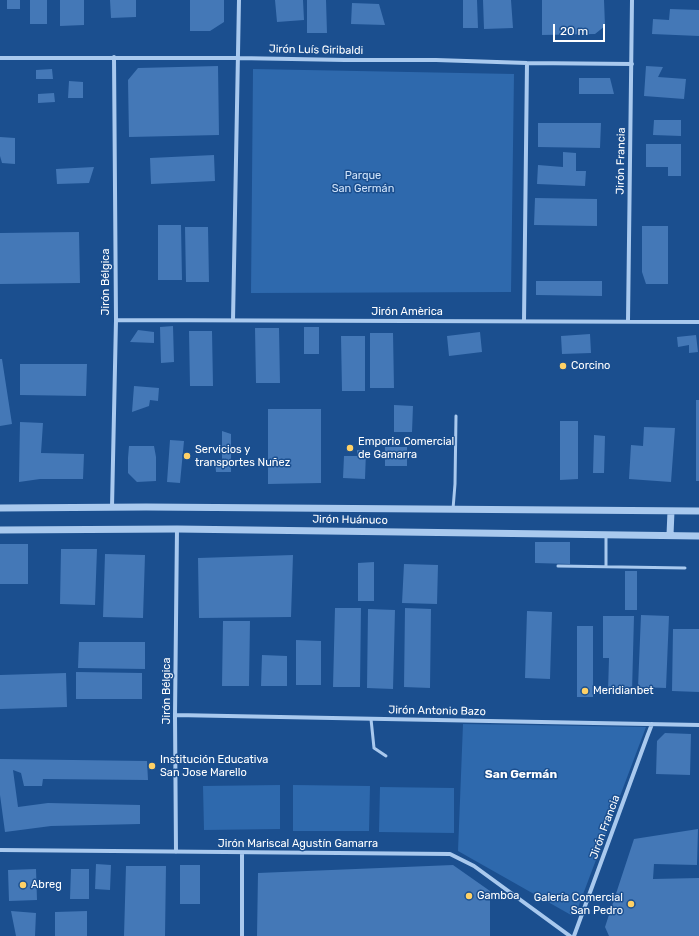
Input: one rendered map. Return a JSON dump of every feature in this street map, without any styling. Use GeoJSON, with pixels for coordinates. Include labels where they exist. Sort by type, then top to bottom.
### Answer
{"type":"FeatureCollection","features":[{"type":"Feature","properties":{"kind":"street"},"geometry":{"type":"LineString","coordinates":[[233,320],[239,0]]}},
{"type":"Feature","properties":{"kind":"street","name":"Jirón Francia"},"geometry":{"type":"LineString","coordinates":[[628,322],[632,0]]}},
{"type":"Feature","properties":{"kind":"street","name":"Jirón Bélgica"},"geometry":{"type":"LineString","coordinates":[[112,507],[116,320],[114,57]]}},
{"type":"Feature","properties":{"kind":"street","name":"Jirón Luís Giribaldi"},"geometry":{"type":"LineString","coordinates":[[0,58],[238,58],[632,64]]}},
{"type":"Feature","properties":{"kind":"street"},"geometry":{"type":"LineString","coordinates":[[524,321],[527,63]]}},
{"type":"Feature","properties":{"kind":"street","name":"Jirón Amèrica"},"geometry":{"type":"LineString","coordinates":[[116,320],[699,322]]}},
{"type":"Feature","properties":{"kind":"street","name":"Jirón Huánuco"},"geometry":{"type":"LineString","coordinates":[[0,508],[112,507],[699,511]]}},
{"type":"Feature","properties":{"kind":"street"},"geometry":{"type":"LineString","coordinates":[[670,535],[671,511]]}},
{"type":"Feature","properties":{"kind":"street","name":"Jirón Bélgica"},"geometry":{"type":"LineString","coordinates":[[176,852],[175,715],[177,529]]}},
{"type":"Feature","properties":{"kind":"street","name":"Jirón Huánuco"},"geometry":{"type":"LineString","coordinates":[[0,530],[177,529],[699,536]]}},
{"type":"Feature","properties":{"kind":"street","name":"Jirón Antonio Bazo"},"geometry":{"type":"LineString","coordinates":[[175,715],[699,725]]}},
{"type":"Feature","properties":{"kind":"street","name":"Jirón Francia"},"geometry":{"type":"LineString","coordinates":[[574,936],[652,724]]}},
{"type":"Feature","properties":{"kind":"street","name":"Jirón Mariscal Agustín Gamarra"},"geometry":{"type":"LineString","coordinates":[[0,850],[450,854],[474,866],[570,936]]}},
{"type":"Feature","properties":{"kind":"street"},"geometry":{"type":"LineString","coordinates":[[242,853],[242,936]]}},
{"type":"Feature","properties":{"kind":"lane"},"geometry":{"type":"LineString","coordinates":[[453,509],[456,416]]}},
{"type":"Feature","properties":{"kind":"lane"},"geometry":{"type":"LineString","coordinates":[[606,534],[606,566]]}},
{"type":"Feature","properties":{"kind":"lane"},"geometry":{"type":"LineString","coordinates":[[558,566],[685,568]]}},
{"type":"Feature","properties":{"kind":"lane"},"geometry":{"type":"LineString","coordinates":[[371,718],[374,748],[386,756]]}},
{"type":"Feature","properties":{"kind":"green space","name":"Parque San Germán"},"geometry":{"type":"Polygon","coordinates":[[[253,69],[514,74],[511,292],[251,293],[253,69]]]}},
{"type":"Feature","properties":{"kind":"green space"},"geometry":{"type":"Polygon","coordinates":[[[463,724],[646,727],[576,913],[571,915],[458,851],[463,724]]]}},
{"type":"Feature","properties":{"kind":"green space"},"geometry":{"type":"Polygon","coordinates":[[[280,785],[280,829],[204,830],[203,786],[280,785]]]}},
{"type":"Feature","properties":{"kind":"green space"},"geometry":{"type":"Polygon","coordinates":[[[293,785],[370,786],[369,831],[293,831],[293,785]]]}},
{"type":"Feature","properties":{"kind":"green space"},"geometry":{"type":"Polygon","coordinates":[[[380,787],[454,788],[454,833],[379,832],[380,787]]]}},
{"type":"Feature","properties":{"kind":"building"},"geometry":{"type":"Polygon","coordinates":[[[7,0],[20,0],[20,9],[7,9],[7,0]]]}},
{"type":"Feature","properties":{"kind":"building"},"geometry":{"type":"Polygon","coordinates":[[[30,0],[47,0],[47,24],[30,24],[30,0]]]}},
{"type":"Feature","properties":{"kind":"building"},"geometry":{"type":"Polygon","coordinates":[[[60,0],[84,0],[84,25],[60,26],[60,0]]]}},
{"type":"Feature","properties":{"kind":"building"},"geometry":{"type":"Polygon","coordinates":[[[110,0],[136,0],[136,17],[111,18],[110,0]]]}},
{"type":"Feature","properties":{"kind":"building"},"geometry":{"type":"Polygon","coordinates":[[[190,0],[224,0],[224,22],[210,31],[190,31],[190,0]]]}},
{"type":"Feature","properties":{"kind":"building"},"geometry":{"type":"Polygon","coordinates":[[[275,0],[303,0],[304,20],[277,22],[275,0]]]}},
{"type":"Feature","properties":{"kind":"building"},"geometry":{"type":"Polygon","coordinates":[[[307,0],[326,0],[327,33],[307,33],[307,0]]]}},
{"type":"Feature","properties":{"kind":"building"},"geometry":{"type":"Polygon","coordinates":[[[463,0],[477,0],[478,28],[463,28],[463,0]]]}},
{"type":"Feature","properties":{"kind":"building"},"geometry":{"type":"Polygon","coordinates":[[[483,0],[511,0],[513,28],[484,29],[483,0]]]}},
{"type":"Feature","properties":{"kind":"building"},"geometry":{"type":"Polygon","coordinates":[[[542,0],[604,0],[605,26],[595,34],[542,35],[542,0]]]}},
{"type":"Feature","properties":{"kind":"building"},"geometry":{"type":"Polygon","coordinates":[[[352,3],[379,4],[385,25],[351,24],[352,3]]]}},
{"type":"Feature","properties":{"kind":"building"},"geometry":{"type":"Polygon","coordinates":[[[670,9],[699,10],[699,36],[652,34],[653,19],[669,20],[670,9]]]}},
{"type":"Feature","properties":{"kind":"building"},"geometry":{"type":"Polygon","coordinates":[[[218,66],[219,135],[129,137],[128,80],[138,68],[218,66]]]}},
{"type":"Feature","properties":{"kind":"building"},"geometry":{"type":"Polygon","coordinates":[[[646,66],[663,67],[658,77],[686,79],[684,99],[644,96],[646,66]]]}},
{"type":"Feature","properties":{"kind":"building"},"geometry":{"type":"Polygon","coordinates":[[[52,69],[53,79],[36,79],[36,70],[52,69]]]}},
{"type":"Feature","properties":{"kind":"building"},"geometry":{"type":"Polygon","coordinates":[[[579,78],[610,78],[614,94],[579,94],[579,78]]]}},
{"type":"Feature","properties":{"kind":"building"},"geometry":{"type":"Polygon","coordinates":[[[69,81],[83,82],[83,98],[68,98],[69,81]]]}},
{"type":"Feature","properties":{"kind":"building"},"geometry":{"type":"Polygon","coordinates":[[[54,93],[55,102],[38,103],[38,94],[54,93]]]}},
{"type":"Feature","properties":{"kind":"building"},"geometry":{"type":"Polygon","coordinates":[[[654,120],[681,120],[681,136],[653,135],[654,120]]]}},
{"type":"Feature","properties":{"kind":"building"},"geometry":{"type":"Polygon","coordinates":[[[538,123],[601,123],[600,148],[538,147],[538,123]]]}},
{"type":"Feature","properties":{"kind":"building"},"geometry":{"type":"Polygon","coordinates":[[[0,137],[15,138],[15,164],[2,163],[0,156],[0,137]]]}},
{"type":"Feature","properties":{"kind":"building"},"geometry":{"type":"Polygon","coordinates":[[[646,144],[681,144],[681,176],[668,176],[668,167],[646,167],[646,144]]]}},
{"type":"Feature","properties":{"kind":"building"},"geometry":{"type":"Polygon","coordinates":[[[563,152],[576,153],[576,171],[586,171],[585,186],[537,184],[538,165],[563,167],[563,152]]]}},
{"type":"Feature","properties":{"kind":"building"},"geometry":{"type":"Polygon","coordinates":[[[214,155],[215,181],[151,184],[150,158],[214,155]]]}},
{"type":"Feature","properties":{"kind":"building"},"geometry":{"type":"Polygon","coordinates":[[[94,167],[89,183],[57,184],[56,169],[94,167]]]}},
{"type":"Feature","properties":{"kind":"building"},"geometry":{"type":"Polygon","coordinates":[[[535,198],[597,199],[597,226],[534,225],[535,198]]]}},
{"type":"Feature","properties":{"kind":"building"},"geometry":{"type":"Polygon","coordinates":[[[158,225],[181,225],[182,280],[158,280],[158,225]]]}},
{"type":"Feature","properties":{"kind":"building"},"geometry":{"type":"Polygon","coordinates":[[[642,226],[668,226],[668,284],[646,284],[642,272],[642,226]]]}},
{"type":"Feature","properties":{"kind":"building"},"geometry":{"type":"Polygon","coordinates":[[[185,227],[208,227],[209,282],[186,282],[185,227]]]}},
{"type":"Feature","properties":{"kind":"building"},"geometry":{"type":"Polygon","coordinates":[[[79,232],[80,283],[0,284],[0,233],[79,232]]]}},
{"type":"Feature","properties":{"kind":"building"},"geometry":{"type":"Polygon","coordinates":[[[536,281],[602,281],[602,296],[536,295],[536,281]]]}},
{"type":"Feature","properties":{"kind":"building"},"geometry":{"type":"Polygon","coordinates":[[[173,326],[174,362],[161,363],[160,327],[173,326]]]}},
{"type":"Feature","properties":{"kind":"building"},"geometry":{"type":"Polygon","coordinates":[[[304,327],[319,327],[319,354],[304,354],[304,327]]]}},
{"type":"Feature","properties":{"kind":"building"},"geometry":{"type":"Polygon","coordinates":[[[255,328],[279,328],[280,383],[256,383],[255,328]]]}},
{"type":"Feature","properties":{"kind":"building"},"geometry":{"type":"Polygon","coordinates":[[[138,330],[154,332],[154,343],[130,342],[138,330]]]}},
{"type":"Feature","properties":{"kind":"building"},"geometry":{"type":"Polygon","coordinates":[[[189,331],[212,331],[213,386],[190,386],[189,331]]]}},
{"type":"Feature","properties":{"kind":"building"},"geometry":{"type":"Polygon","coordinates":[[[480,332],[482,352],[449,356],[447,336],[480,332]]]}},
{"type":"Feature","properties":{"kind":"building"},"geometry":{"type":"Polygon","coordinates":[[[370,333],[393,333],[394,388],[370,388],[370,333]]]}},
{"type":"Feature","properties":{"kind":"building"},"geometry":{"type":"Polygon","coordinates":[[[590,334],[591,353],[562,354],[561,336],[590,334]]]}},
{"type":"Feature","properties":{"kind":"building"},"geometry":{"type":"Polygon","coordinates":[[[696,335],[698,352],[689,353],[689,345],[678,347],[677,337],[696,335]]]}},
{"type":"Feature","properties":{"kind":"building"},"geometry":{"type":"Polygon","coordinates":[[[341,336],[365,336],[365,391],[342,391],[341,336]]]}},
{"type":"Feature","properties":{"kind":"building"},"geometry":{"type":"Polygon","coordinates":[[[0,359],[2,359],[12,424],[0,426],[0,359]]]}},
{"type":"Feature","properties":{"kind":"building"},"geometry":{"type":"Polygon","coordinates":[[[20,364],[87,364],[86,396],[20,395],[20,364]]]}},
{"type":"Feature","properties":{"kind":"building"},"geometry":{"type":"Polygon","coordinates":[[[134,386],[159,388],[158,401],[150,400],[149,406],[132,412],[134,386]]]}},
{"type":"Feature","properties":{"kind":"building"},"geometry":{"type":"Polygon","coordinates":[[[696,400],[699,400],[699,481],[696,481],[696,400]]]}},
{"type":"Feature","properties":{"kind":"building"},"geometry":{"type":"Polygon","coordinates":[[[394,405],[413,406],[412,432],[394,432],[394,405]]]}},
{"type":"Feature","properties":{"kind":"building"},"geometry":{"type":"Polygon","coordinates":[[[268,409],[321,409],[321,483],[268,484],[268,409]]]}},
{"type":"Feature","properties":{"kind":"building"},"geometry":{"type":"Polygon","coordinates":[[[560,421],[578,421],[578,479],[560,480],[560,421]]]}},
{"type":"Feature","properties":{"kind":"building"},"geometry":{"type":"Polygon","coordinates":[[[20,422],[43,423],[41,453],[84,454],[83,479],[40,479],[19,482],[20,422]]]}},
{"type":"Feature","properties":{"kind":"building"},"geometry":{"type":"Polygon","coordinates":[[[644,427],[675,428],[671,482],[629,479],[631,445],[643,446],[644,427]]]}},
{"type":"Feature","properties":{"kind":"building"},"geometry":{"type":"Polygon","coordinates":[[[222,431],[231,434],[231,472],[216,472],[215,460],[222,460],[222,431]]]}},
{"type":"Feature","properties":{"kind":"building"},"geometry":{"type":"Polygon","coordinates":[[[594,435],[605,436],[604,473],[593,473],[594,435]]]}},
{"type":"Feature","properties":{"kind":"building"},"geometry":{"type":"Polygon","coordinates":[[[170,440],[184,441],[180,483],[167,482],[170,440]]]}},
{"type":"Feature","properties":{"kind":"building"},"geometry":{"type":"Polygon","coordinates":[[[129,446],[154,446],[156,457],[156,481],[137,482],[128,473],[129,446]]]}},
{"type":"Feature","properties":{"kind":"building"},"geometry":{"type":"Polygon","coordinates":[[[385,447],[407,447],[407,466],[385,466],[385,447]]]}},
{"type":"Feature","properties":{"kind":"building"},"geometry":{"type":"Polygon","coordinates":[[[357,450],[366,451],[365,479],[343,478],[344,456],[357,456],[357,450]]]}},
{"type":"Feature","properties":{"kind":"building"},"geometry":{"type":"Polygon","coordinates":[[[535,542],[570,542],[570,564],[535,563],[535,542]]]}},
{"type":"Feature","properties":{"kind":"building"},"geometry":{"type":"Polygon","coordinates":[[[0,544],[28,544],[28,584],[0,584],[0,544]]]}},
{"type":"Feature","properties":{"kind":"building"},"geometry":{"type":"Polygon","coordinates":[[[61,549],[97,549],[95,605],[60,604],[61,549]]]}},
{"type":"Feature","properties":{"kind":"building"},"geometry":{"type":"Polygon","coordinates":[[[105,554],[145,555],[143,618],[103,617],[105,554]]]}},
{"type":"Feature","properties":{"kind":"building"},"geometry":{"type":"Polygon","coordinates":[[[293,555],[291,617],[199,618],[198,558],[293,555]]]}},
{"type":"Feature","properties":{"kind":"building"},"geometry":{"type":"Polygon","coordinates":[[[374,562],[374,601],[358,601],[358,563],[374,562]]]}},
{"type":"Feature","properties":{"kind":"building"},"geometry":{"type":"Polygon","coordinates":[[[404,564],[438,565],[437,604],[402,603],[404,564]]]}},
{"type":"Feature","properties":{"kind":"building"},"geometry":{"type":"Polygon","coordinates":[[[625,571],[637,571],[637,610],[625,610],[625,571]]]}},
{"type":"Feature","properties":{"kind":"building"},"geometry":{"type":"Polygon","coordinates":[[[335,608],[361,608],[360,687],[333,687],[335,608]]]}},
{"type":"Feature","properties":{"kind":"building"},"geometry":{"type":"Polygon","coordinates":[[[405,608],[431,609],[430,688],[404,687],[405,608]]]}},
{"type":"Feature","properties":{"kind":"building"},"geometry":{"type":"Polygon","coordinates":[[[368,609],[395,610],[393,689],[367,688],[368,609]]]}},
{"type":"Feature","properties":{"kind":"building"},"geometry":{"type":"Polygon","coordinates":[[[527,611],[552,612],[550,679],[525,678],[527,611]]]}},
{"type":"Feature","properties":{"kind":"building"},"geometry":{"type":"Polygon","coordinates":[[[641,615],[669,616],[666,688],[638,687],[641,615]]]}},
{"type":"Feature","properties":{"kind":"building"},"geometry":{"type":"Polygon","coordinates":[[[603,616],[634,616],[632,692],[608,692],[609,658],[603,658],[603,616]]]}},
{"type":"Feature","properties":{"kind":"building"},"geometry":{"type":"Polygon","coordinates":[[[223,621],[250,621],[249,686],[222,686],[223,621]]]}},
{"type":"Feature","properties":{"kind":"building"},"geometry":{"type":"Polygon","coordinates":[[[577,626],[593,626],[593,697],[577,697],[577,626]]]}},
{"type":"Feature","properties":{"kind":"building"},"geometry":{"type":"Polygon","coordinates":[[[673,629],[699,629],[699,692],[672,691],[673,629]]]}},
{"type":"Feature","properties":{"kind":"building"},"geometry":{"type":"Polygon","coordinates":[[[296,640],[321,641],[321,685],[296,685],[296,640]]]}},
{"type":"Feature","properties":{"kind":"building"},"geometry":{"type":"Polygon","coordinates":[[[79,642],[145,642],[145,669],[78,668],[79,642]]]}},
{"type":"Feature","properties":{"kind":"building"},"geometry":{"type":"Polygon","coordinates":[[[262,655],[287,656],[287,686],[261,686],[262,655]]]}},
{"type":"Feature","properties":{"kind":"building"},"geometry":{"type":"Polygon","coordinates":[[[76,672],[142,673],[142,699],[76,699],[76,672]]]}},
{"type":"Feature","properties":{"kind":"building"},"geometry":{"type":"Polygon","coordinates":[[[66,673],[67,707],[0,709],[0,675],[66,673]]]}},
{"type":"Feature","properties":{"kind":"building"},"geometry":{"type":"Polygon","coordinates":[[[665,733],[691,734],[690,775],[656,774],[657,741],[665,733]]]}},
{"type":"Feature","properties":{"kind":"building"},"geometry":{"type":"Polygon","coordinates":[[[0,759],[147,761],[148,780],[43,779],[42,786],[24,786],[21,773],[13,770],[18,807],[48,803],[140,805],[140,824],[51,826],[5,832],[0,795],[0,759]]]}},
{"type":"Feature","properties":{"kind":"building"},"geometry":{"type":"Polygon","coordinates":[[[698,829],[697,865],[654,864],[653,879],[699,878],[699,936],[609,936],[605,927],[634,839],[698,829]]]}},
{"type":"Feature","properties":{"kind":"building"},"geometry":{"type":"Polygon","coordinates":[[[96,864],[111,865],[110,890],[95,889],[96,864]]]}},
{"type":"Feature","properties":{"kind":"building"},"geometry":{"type":"Polygon","coordinates":[[[180,865],[200,865],[200,904],[180,904],[180,865]]]}},
{"type":"Feature","properties":{"kind":"building"},"geometry":{"type":"Polygon","coordinates":[[[453,865],[490,891],[490,936],[257,936],[258,873],[453,865]]]}},
{"type":"Feature","properties":{"kind":"building"},"geometry":{"type":"Polygon","coordinates":[[[126,866],[166,866],[165,936],[124,936],[126,866]]]}},
{"type":"Feature","properties":{"kind":"building","name":"Abreg"},"geometry":{"type":"Polygon","coordinates":[[[36,869],[37,900],[9,901],[8,870],[36,869]]]}},
{"type":"Feature","properties":{"kind":"building"},"geometry":{"type":"Polygon","coordinates":[[[71,869],[89,869],[89,899],[70,899],[71,869]]]}},
{"type":"Feature","properties":{"kind":"building"},"geometry":{"type":"Polygon","coordinates":[[[11,911],[36,913],[35,936],[16,936],[11,911]]]}},
{"type":"Feature","properties":{"kind":"building"},"geometry":{"type":"Polygon","coordinates":[[[87,911],[87,936],[55,936],[55,912],[87,911]]]}},
{"type":"Feature","properties":{"kind":"place","name":"Corcino"},"geometry":{"type":"Point","coordinates":[563,366]}},
{"type":"Feature","properties":{"kind":"place","name":"Emporio Comercial de Gamarra"},"geometry":{"type":"Point","coordinates":[350,448]}},
{"type":"Feature","properties":{"kind":"place","name":"Servicios y transportes Nuñez"},"geometry":{"type":"Point","coordinates":[187,456]}},
{"type":"Feature","properties":{"kind":"place","name":"Meridianbet"},"geometry":{"type":"Point","coordinates":[585,691]}},
{"type":"Feature","properties":{"kind":"place","name":"Institución Educativa San Jose Marello"},"geometry":{"type":"Point","coordinates":[152,766]}},
{"type":"Feature","properties":{"kind":"place","name":"Abreg"},"geometry":{"type":"Point","coordinates":[23,885]}},
{"type":"Feature","properties":{"kind":"place","name":"Gamboa"},"geometry":{"type":"Point","coordinates":[469,896]}},
{"type":"Feature","properties":{"kind":"place","name":"Galería Comercial San Pedro"},"geometry":{"type":"Point","coordinates":[631,904]}},
{"type":"Feature","properties":{"kind":"district","name":"San Germán"},"geometry":{"type":"Point","coordinates":[521,775]}}]}
